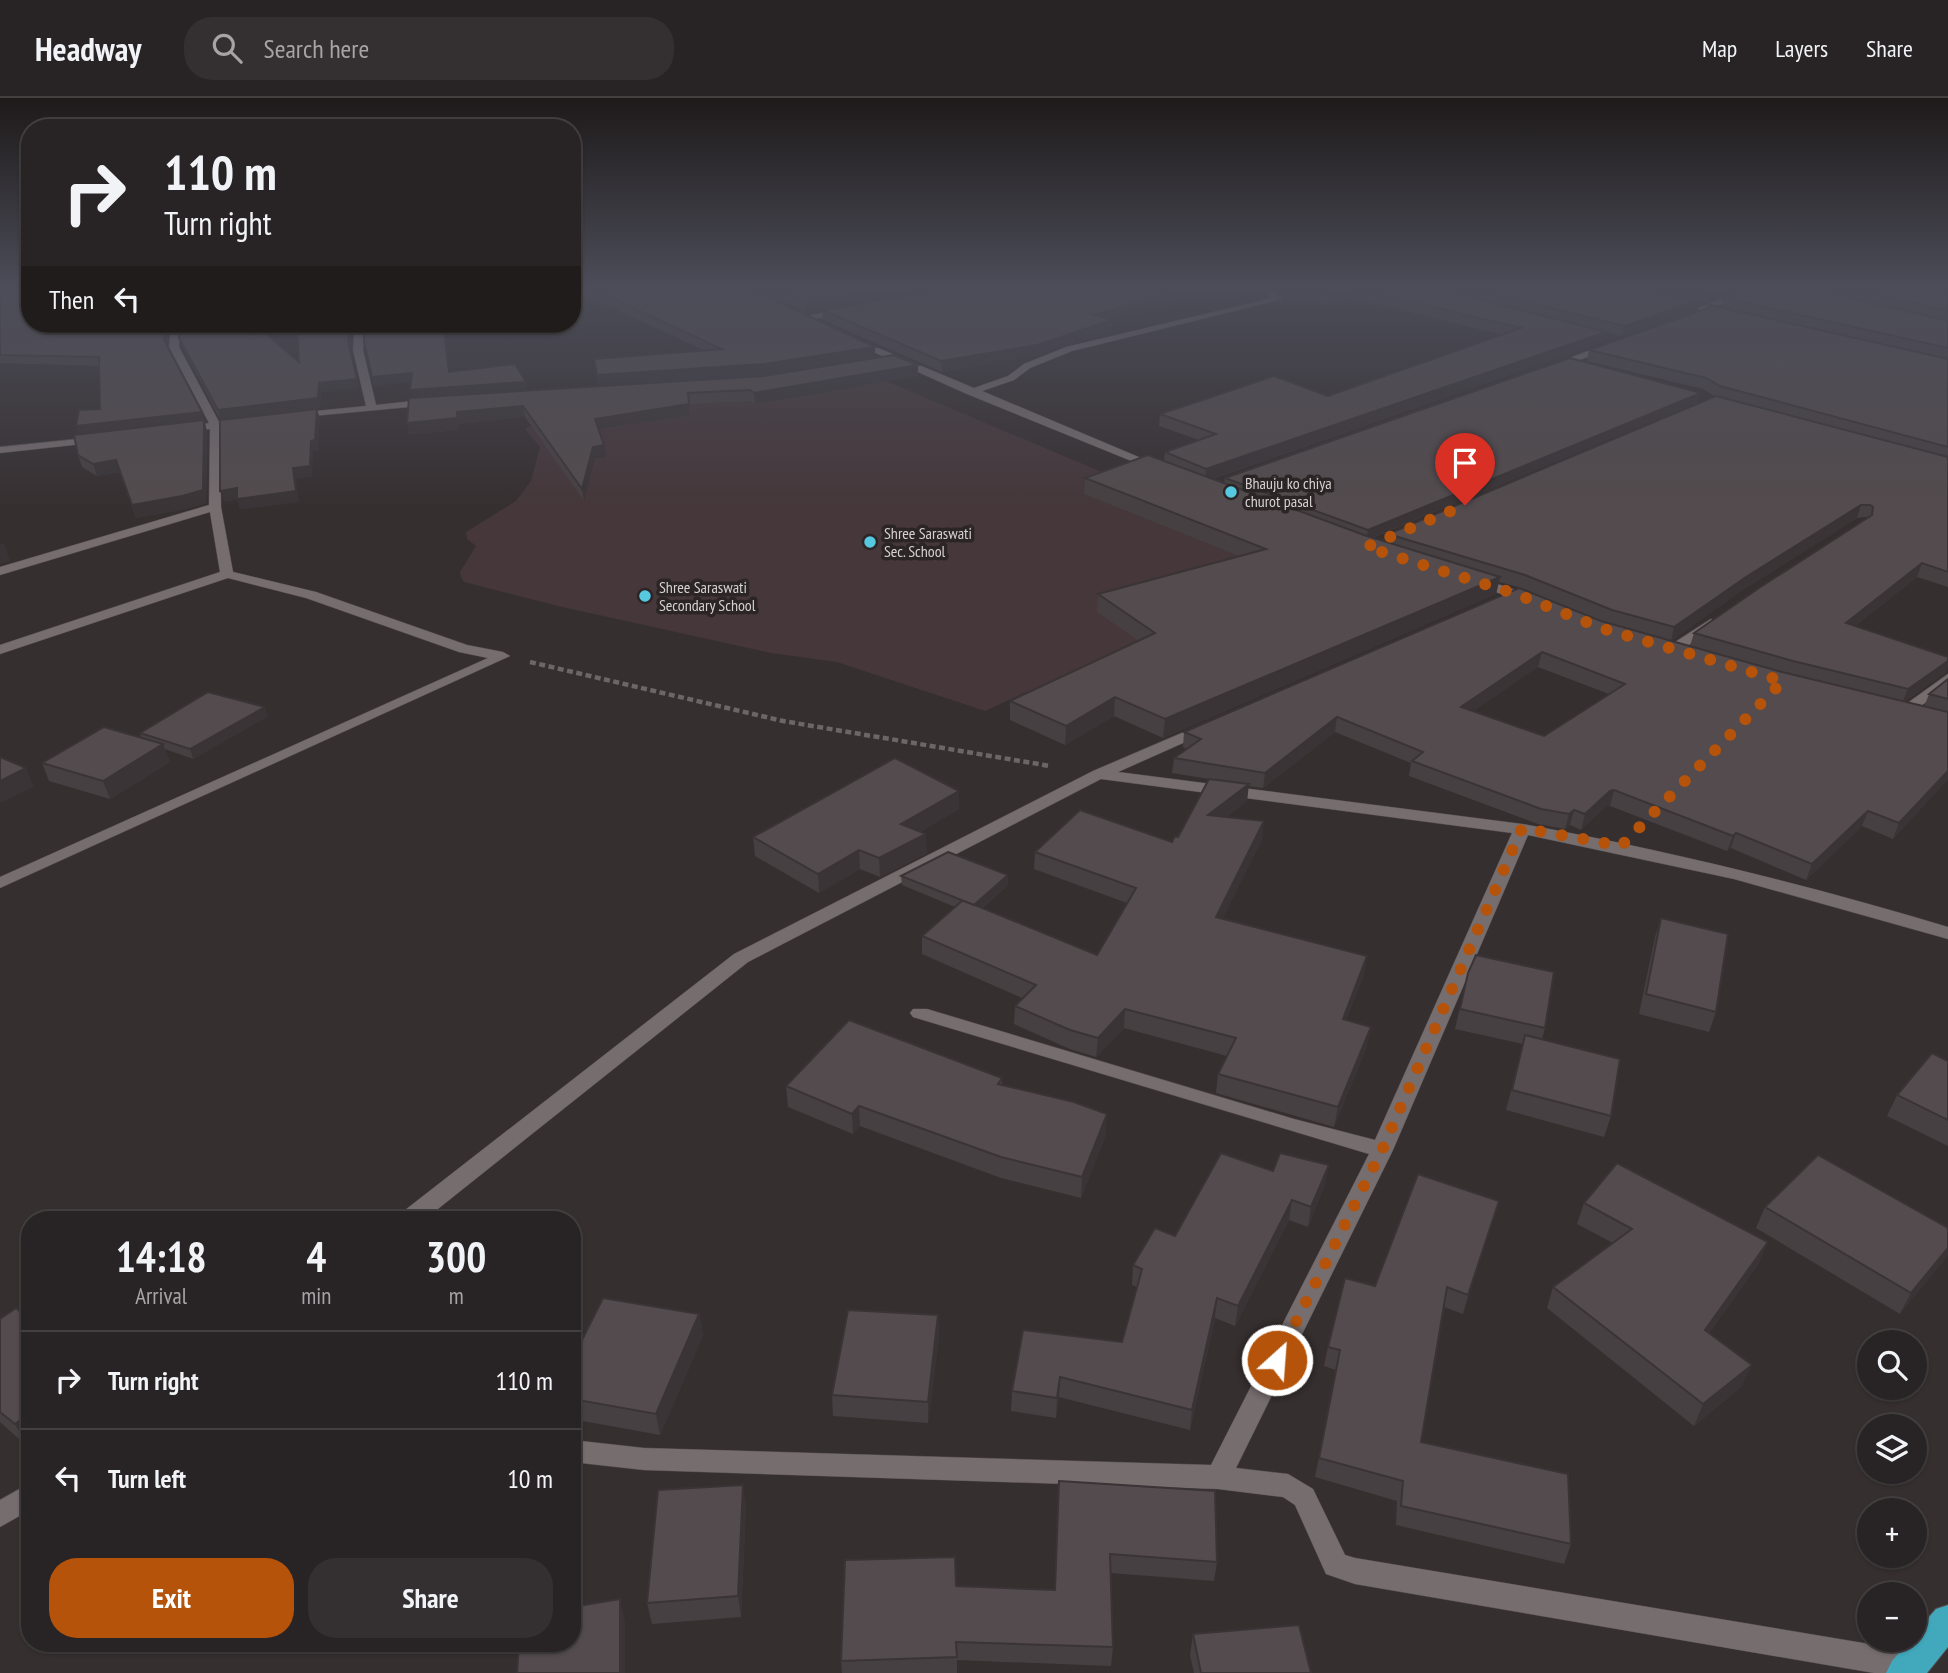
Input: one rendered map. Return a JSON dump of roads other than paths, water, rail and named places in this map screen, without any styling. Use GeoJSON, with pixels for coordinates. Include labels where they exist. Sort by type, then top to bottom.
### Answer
{"type":"FeatureCollection","features":[{"type":"Feature","properties":{"kind":"highway"},"geometry":{"type":"LineString","coordinates":[[1907,1669],[1948,1621]]}},
{"type":"Feature","properties":{"kind":"street"},"geometry":{"type":"LineString","coordinates":[[182,362],[215,425],[215,507],[227,574]]}},
{"type":"Feature","properties":{"kind":"street"},"geometry":{"type":"LineString","coordinates":[[360,362],[368,401],[373,408]]}},
{"type":"Feature","properties":{"kind":"street"},"geometry":{"type":"LineString","coordinates":[[869,364],[879,362]]}},
{"type":"Feature","properties":{"kind":"street"},"geometry":{"type":"LineString","coordinates":[[901,362],[1167,473]]}},
{"type":"Feature","properties":{"kind":"street"},"geometry":{"type":"LineString","coordinates":[[971,392],[1011,378],[1036,362]]}},
{"type":"Feature","properties":{"kind":"street"},"geometry":{"type":"LineString","coordinates":[[1542,371],[1567,362]]}},
{"type":"Feature","properties":{"kind":"street"},"geometry":{"type":"LineString","coordinates":[[1570,362],[1594,368]]}},
{"type":"Feature","properties":{"kind":"street"},"geometry":{"type":"LineString","coordinates":[[281,418],[439,401]]}},
{"type":"Feature","properties":{"kind":"street"},"geometry":{"type":"LineString","coordinates":[[176,430],[254,421]]}},
{"type":"Feature","properties":{"kind":"street"},"geometry":{"type":"LineString","coordinates":[[0,450],[110,438]]}},
{"type":"Feature","properties":{"kind":"street"},"geometry":{"type":"LineString","coordinates":[[0,570],[215,507]]}},
{"type":"Feature","properties":{"kind":"street"},"geometry":{"type":"LineString","coordinates":[[0,650],[227,574],[310,595],[464,649],[503,656],[0,883]]}},
{"type":"Feature","properties":{"kind":"street"},"geometry":{"type":"LineString","coordinates":[[1466,578],[1541,604]]}},
{"type":"Feature","properties":{"kind":"street"},"geometry":{"type":"LineString","coordinates":[[1491,605],[1516,594]]}},
{"type":"Feature","properties":{"kind":"street"},"geometry":{"type":"LineString","coordinates":[[1674,649],[1727,612]]}},
{"type":"Feature","properties":{"kind":"street"},"geometry":{"type":"LineString","coordinates":[[1927,716],[1901,709],[1948,678]]}},
{"type":"Feature","properties":{"kind":"street"},"geometry":{"type":"LineString","coordinates":[[419,1211],[741,958],[1099,774],[1225,720]]}},
{"type":"Feature","properties":{"kind":"street"},"geometry":{"type":"LineString","coordinates":[[1099,774],[1522,828],[1621,846],[1897,917],[1948,933]]}},
{"type":"Feature","properties":{"kind":"street"},"geometry":{"type":"LineString","coordinates":[[1218,1477],[1382,1150],[1522,828]]}},
{"type":"Feature","properties":{"kind":"street"},"geometry":{"type":"LineString","coordinates":[[920,1013],[1293,1126],[1382,1150]]}},
{"type":"Feature","properties":{"kind":"street"},"geometry":{"type":"LineString","coordinates":[[581,1452],[644,1459],[1218,1477],[1288,1486],[1304,1497],[1336,1565],[1355,1571],[1907,1669]]}},
{"type":"Feature","properties":{"kind":"street"},"geometry":{"type":"LineString","coordinates":[[0,1515],[21,1501]]}},
{"type":"Feature","properties":{"kind":"place","name":"Bhauju ko chiya churot pasal"},"geometry":{"type":"Point","coordinates":[1231,492]}},
{"type":"Feature","properties":{"kind":"place","name":"Shree Saraswati Sec. School"},"geometry":{"type":"Point","coordinates":[870,542]}},
{"type":"Feature","properties":{"kind":"place","name":"Shree Saraswati Secondary School"},"geometry":{"type":"Point","coordinates":[645,596]}}]}
